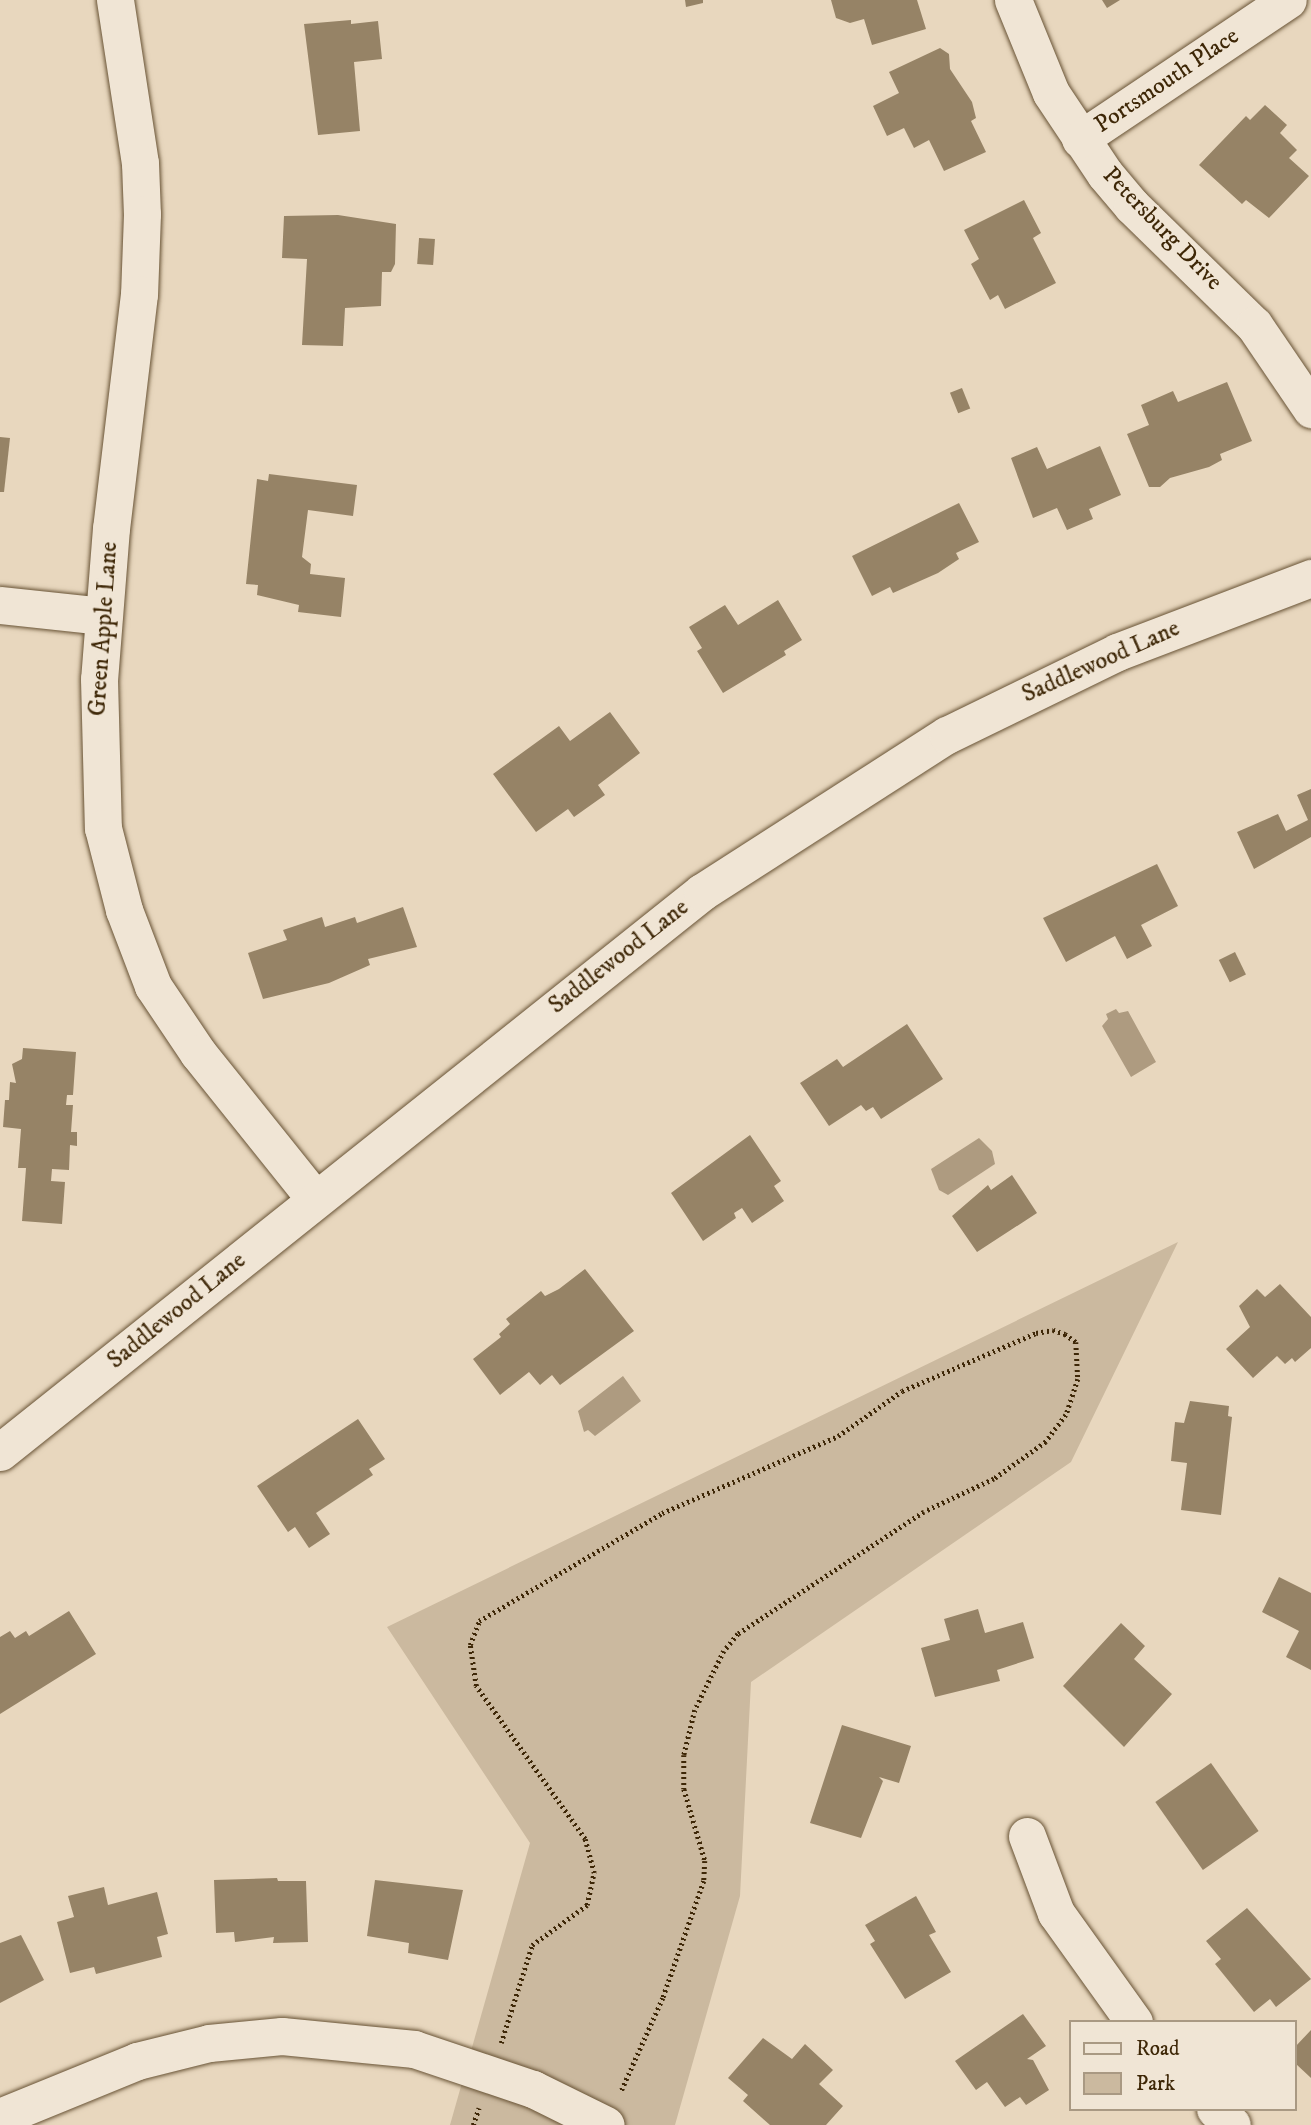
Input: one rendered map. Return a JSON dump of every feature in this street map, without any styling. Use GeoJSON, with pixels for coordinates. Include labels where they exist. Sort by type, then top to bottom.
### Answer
{"type":"FeatureCollection","features":[{"type":"Feature","properties":{"kind":"street","name":"Green Apple Lane"},"geometry":{"type":"LineString","coordinates":[[115,0],[140,163],[142,246],[103,616],[97,739],[103,828],[143,966],[198,1053],[314,1198]]}},
{"type":"Feature","properties":{"kind":"street","name":"Petersburg Drive"},"geometry":{"type":"LineString","coordinates":[[1013,0],[1034,58],[1080,139],[1132,206],[1254,325],[1311,409]]}},
{"type":"Feature","properties":{"kind":"street","name":"Portsmouth Place"},"geometry":{"type":"LineString","coordinates":[[1080,139],[1288,0]]}},
{"type":"Feature","properties":{"kind":"street","name":"Saddlewood Lane"},"geometry":{"type":"LineString","coordinates":[[0,1452],[314,1198],[702,892],[867,783],[947,735],[1117,652],[1311,578]]}},
{"type":"Feature","properties":{"kind":"street"},"geometry":{"type":"LineString","coordinates":[[0,605],[103,616]]}},
{"type":"Feature","properties":{"kind":"street"},"geometry":{"type":"LineString","coordinates":[[1027,1836],[1056,1913],[1133,2020]]}},
{"type":"Feature","properties":{"kind":"street"},"geometry":{"type":"LineString","coordinates":[[0,2118],[102,2072],[174,2051],[244,2038],[318,2037],[377,2043],[491,2074],[611,2114]]}},
{"type":"Feature","properties":{"kind":"street"},"geometry":{"type":"LineString","coordinates":[[1217,2111],[1232,2125]]}},
{"type":"Feature","properties":{"kind":"path"},"geometry":{"type":"LineString","coordinates":[[491,2074],[532,1945],[587,1905],[594,1873],[585,1839],[476,1686],[470,1645],[479,1621],[501,1604],[662,1513],[838,1436],[902,1391],[1036,1333],[1053,1330],[1065,1334],[1076,1342],[1078,1379],[1066,1415],[1046,1443],[994,1479],[924,1511],[738,1634],[724,1651],[695,1710],[684,1755],[684,1788],[705,1861],[704,1881],[663,1998],[611,2114]]}},
{"type":"Feature","properties":{"kind":"green space"},"geometry":{"type":"Polygon","coordinates":[[[1178,1242],[1071,1462],[751,1682],[740,1896],[675,2125],[450,2125],[530,1843],[387,1627],[1178,1242]]]}},
{"type":"Feature","properties":{"kind":"shaded area"},"geometry":{"type":"Polygon","coordinates":[[[1116,1009],[1119,1013],[1128,1011],[1156,1062],[1131,1077],[1102,1026],[1108,1019],[1106,1014],[1116,1009]]]}},
{"type":"Feature","properties":{"kind":"shaded area"},"geometry":{"type":"Polygon","coordinates":[[[979,1138],[992,1151],[995,1164],[948,1195],[939,1190],[931,1169],[979,1138]]]}},
{"type":"Feature","properties":{"kind":"shaded area"},"geometry":{"type":"Polygon","coordinates":[[[623,1376],[641,1401],[595,1436],[588,1430],[584,1432],[578,1411],[623,1376]]]}},
{"type":"Feature","properties":{"kind":"building"},"geometry":{"type":"Polygon","coordinates":[[[685,0],[703,0],[703,3],[686,7],[685,0]]]}},
{"type":"Feature","properties":{"kind":"building"},"geometry":{"type":"Polygon","coordinates":[[[831,0],[917,0],[926,29],[872,45],[864,19],[850,23],[836,18],[831,0]]]}},
{"type":"Feature","properties":{"kind":"building"},"geometry":{"type":"Polygon","coordinates":[[[1102,0],[1120,0],[1107,8],[1102,0]]]}},
{"type":"Feature","properties":{"kind":"building"},"geometry":{"type":"Polygon","coordinates":[[[351,20],[351,24],[378,21],[382,59],[354,62],[360,131],[318,135],[304,24],[351,20]]]}},
{"type":"Feature","properties":{"kind":"building"},"geometry":{"type":"Polygon","coordinates":[[[940,48],[949,54],[950,69],[972,102],[976,118],[971,121],[986,152],[944,171],[929,140],[914,148],[904,128],[887,136],[873,106],[899,93],[889,72],[940,48]]]}},
{"type":"Feature","properties":{"kind":"building"},"geometry":{"type":"Polygon","coordinates":[[[1265,105],[1287,125],[1280,133],[1297,150],[1289,158],[1309,176],[1269,218],[1246,200],[1242,204],[1199,165],[1246,116],[1250,120],[1265,105]]]}},
{"type":"Feature","properties":{"kind":"building"},"geometry":{"type":"Polygon","coordinates":[[[1024,200],[1041,233],[1033,238],[1056,283],[1005,309],[998,295],[990,300],[971,264],[979,259],[964,230],[1024,200]]]}},
{"type":"Feature","properties":{"kind":"building"},"geometry":{"type":"Polygon","coordinates":[[[338,215],[396,224],[395,264],[391,272],[382,272],[381,306],[345,308],[343,346],[302,345],[307,259],[282,258],[284,216],[338,215]]]}},
{"type":"Feature","properties":{"kind":"building"},"geometry":{"type":"Polygon","coordinates":[[[419,238],[435,239],[433,265],[417,264],[419,238]]]}},
{"type":"Feature","properties":{"kind":"building"},"geometry":{"type":"Polygon","coordinates":[[[1227,382],[1252,441],[1220,454],[1222,460],[1209,467],[1170,478],[1160,487],[1149,487],[1127,434],[1149,425],[1141,405],[1173,391],[1178,402],[1227,382]]]}},
{"type":"Feature","properties":{"kind":"building"},"geometry":{"type":"Polygon","coordinates":[[[962,388],[970,408],[958,413],[950,393],[962,388]]]}},
{"type":"Feature","properties":{"kind":"building"},"geometry":{"type":"Polygon","coordinates":[[[0,437],[10,438],[4,492],[0,492],[0,437]]]}},
{"type":"Feature","properties":{"kind":"building"},"geometry":{"type":"Polygon","coordinates":[[[1100,446],[1121,495],[1089,509],[1093,519],[1067,530],[1057,508],[1033,518],[1011,458],[1037,447],[1047,469],[1100,446]]]}},
{"type":"Feature","properties":{"kind":"building"},"geometry":{"type":"Polygon","coordinates":[[[269,474],[357,485],[353,516],[308,510],[302,557],[311,564],[310,574],[345,578],[341,617],[298,612],[299,605],[257,595],[258,585],[246,584],[257,479],[268,481],[269,474]]]}},
{"type":"Feature","properties":{"kind":"building"},"geometry":{"type":"Polygon","coordinates":[[[959,503],[979,542],[956,553],[959,559],[938,573],[893,593],[890,587],[872,596],[852,556],[959,503]]]}},
{"type":"Feature","properties":{"kind":"building"},"geometry":{"type":"Polygon","coordinates":[[[778,600],[802,640],[784,651],[786,655],[723,693],[697,651],[702,648],[689,627],[725,605],[738,625],[778,600]]]}},
{"type":"Feature","properties":{"kind":"building"},"geometry":{"type":"Polygon","coordinates":[[[610,712],[640,753],[598,785],[605,795],[574,817],[568,809],[536,832],[493,774],[559,726],[570,741],[610,712]]]}},
{"type":"Feature","properties":{"kind":"building"},"geometry":{"type":"Polygon","coordinates":[[[1311,789],[1311,837],[1254,869],[1237,832],[1278,814],[1286,831],[1308,820],[1297,795],[1311,789]]]}},
{"type":"Feature","properties":{"kind":"building"},"geometry":{"type":"Polygon","coordinates":[[[1157,864],[1178,906],[1141,925],[1152,946],[1127,959],[1115,936],[1066,962],[1043,918],[1157,864]]]}},
{"type":"Feature","properties":{"kind":"building"},"geometry":{"type":"Polygon","coordinates":[[[403,907],[417,947],[368,959],[370,965],[329,983],[263,999],[248,953],[287,940],[283,930],[322,917],[325,927],[355,917],[357,923],[403,907]]]}},
{"type":"Feature","properties":{"kind":"building"},"geometry":{"type":"Polygon","coordinates":[[[1235,952],[1246,974],[1230,982],[1219,960],[1235,952]]]}},
{"type":"Feature","properties":{"kind":"building"},"geometry":{"type":"Polygon","coordinates":[[[907,1024],[943,1079],[881,1119],[873,1107],[866,1111],[861,1105],[829,1126],[800,1083],[837,1059],[843,1067],[907,1024]]]}},
{"type":"Feature","properties":{"kind":"building"},"geometry":{"type":"Polygon","coordinates":[[[23,1048],[76,1052],[73,1095],[67,1095],[66,1105],[73,1105],[71,1132],[77,1132],[77,1146],[70,1145],[69,1170],[52,1169],[51,1181],[65,1182],[62,1224],[22,1221],[26,1168],[18,1168],[21,1129],[3,1127],[5,1100],[9,1100],[10,1082],[16,1083],[12,1064],[22,1059],[23,1048]]]}},
{"type":"Feature","properties":{"kind":"building"},"geometry":{"type":"Polygon","coordinates":[[[750,1135],[781,1181],[774,1186],[784,1201],[752,1223],[742,1208],[734,1213],[736,1218],[703,1241],[671,1193],[750,1135]]]}},
{"type":"Feature","properties":{"kind":"building"},"geometry":{"type":"Polygon","coordinates":[[[1012,1175],[1037,1213],[977,1252],[952,1216],[988,1185],[991,1190],[1012,1175]]]}},
{"type":"Feature","properties":{"kind":"building"},"geometry":{"type":"Polygon","coordinates":[[[585,1269],[634,1331],[560,1385],[552,1375],[540,1385],[529,1372],[500,1395],[473,1359],[501,1337],[499,1334],[510,1324],[506,1319],[541,1291],[545,1296],[559,1289],[585,1269]]]}},
{"type":"Feature","properties":{"kind":"building"},"geometry":{"type":"Polygon","coordinates":[[[1280,1284],[1311,1317],[1311,1348],[1295,1362],[1292,1358],[1285,1364],[1277,1356],[1253,1378],[1226,1349],[1250,1327],[1239,1306],[1257,1289],[1265,1297],[1280,1284]]]}},
{"type":"Feature","properties":{"kind":"building"},"geometry":{"type":"Polygon","coordinates":[[[1190,1401],[1229,1406],[1228,1416],[1232,1417],[1221,1515],[1181,1510],[1187,1463],[1171,1461],[1175,1422],[1184,1423],[1190,1401]]]}},
{"type":"Feature","properties":{"kind":"building"},"geometry":{"type":"Polygon","coordinates":[[[358,1419],[385,1459],[369,1469],[373,1475],[316,1513],[330,1534],[309,1548],[295,1527],[288,1532],[257,1486],[358,1419]]]}},
{"type":"Feature","properties":{"kind":"building"},"geometry":{"type":"Polygon","coordinates":[[[1279,1577],[1311,1593],[1311,1670],[1286,1657],[1299,1631],[1262,1612],[1279,1577]]]}},
{"type":"Feature","properties":{"kind":"building"},"geometry":{"type":"Polygon","coordinates":[[[978,1609],[985,1633],[1023,1622],[1034,1658],[997,1670],[1000,1681],[935,1697],[921,1648],[950,1640],[944,1619],[978,1609]]]}},
{"type":"Feature","properties":{"kind":"building"},"geometry":{"type":"Polygon","coordinates":[[[69,1611],[96,1654],[0,1714],[0,1637],[10,1631],[15,1638],[26,1631],[29,1636],[69,1611]]]}},
{"type":"Feature","properties":{"kind":"building"},"geometry":{"type":"Polygon","coordinates":[[[1121,1623],[1145,1646],[1134,1659],[1172,1694],[1124,1747],[1063,1686],[1121,1623]]]}},
{"type":"Feature","properties":{"kind":"building"},"geometry":{"type":"Polygon","coordinates":[[[842,1725],[911,1746],[899,1783],[879,1777],[883,1781],[861,1838],[810,1823],[842,1725]]]}},
{"type":"Feature","properties":{"kind":"building"},"geometry":{"type":"Polygon","coordinates":[[[1211,1763],[1259,1831],[1203,1870],[1155,1802],[1211,1763]]]}},
{"type":"Feature","properties":{"kind":"building"},"geometry":{"type":"Polygon","coordinates":[[[277,1878],[278,1881],[306,1881],[308,1942],[273,1943],[274,1937],[235,1942],[234,1932],[216,1933],[214,1880],[277,1878]]]}},
{"type":"Feature","properties":{"kind":"building"},"geometry":{"type":"Polygon","coordinates":[[[375,1880],[463,1890],[448,1960],[408,1953],[409,1943],[367,1936],[375,1880]]]}},
{"type":"Feature","properties":{"kind":"building"},"geometry":{"type":"Polygon","coordinates":[[[104,1887],[108,1905],[157,1892],[168,1934],[157,1937],[162,1957],[96,1974],[94,1967],[70,1973],[57,1922],[74,1917],[68,1896],[104,1887]]]}},
{"type":"Feature","properties":{"kind":"building"},"geometry":{"type":"Polygon","coordinates":[[[916,1896],[936,1932],[929,1935],[951,1972],[905,1999],[870,1944],[875,1941],[865,1925],[916,1896]]]}},
{"type":"Feature","properties":{"kind":"building"},"geometry":{"type":"Polygon","coordinates":[[[1247,1908],[1311,1979],[1276,2007],[1270,1999],[1254,2012],[1215,1964],[1221,1959],[1206,1941],[1247,1908]]]}},
{"type":"Feature","properties":{"kind":"building"},"geometry":{"type":"Polygon","coordinates":[[[21,1935],[44,1980],[0,2003],[0,1943],[21,1935]]]}},
{"type":"Feature","properties":{"kind":"building"},"geometry":{"type":"Polygon","coordinates":[[[1023,2014],[1046,2046],[1027,2059],[1033,2060],[1049,2090],[1026,2105],[1020,2097],[1005,2107],[987,2082],[976,2090],[955,2061],[1023,2014]]]}},
{"type":"Feature","properties":{"kind":"building"},"geometry":{"type":"Polygon","coordinates":[[[1311,2030],[1311,2078],[1297,2065],[1297,2045],[1311,2030]]]}},
{"type":"Feature","properties":{"kind":"building"},"geometry":{"type":"Polygon","coordinates":[[[763,2038],[792,2059],[805,2044],[833,2070],[819,2084],[843,2106],[826,2125],[770,2125],[743,2101],[748,2095],[728,2078],[763,2038]]]}}]}
